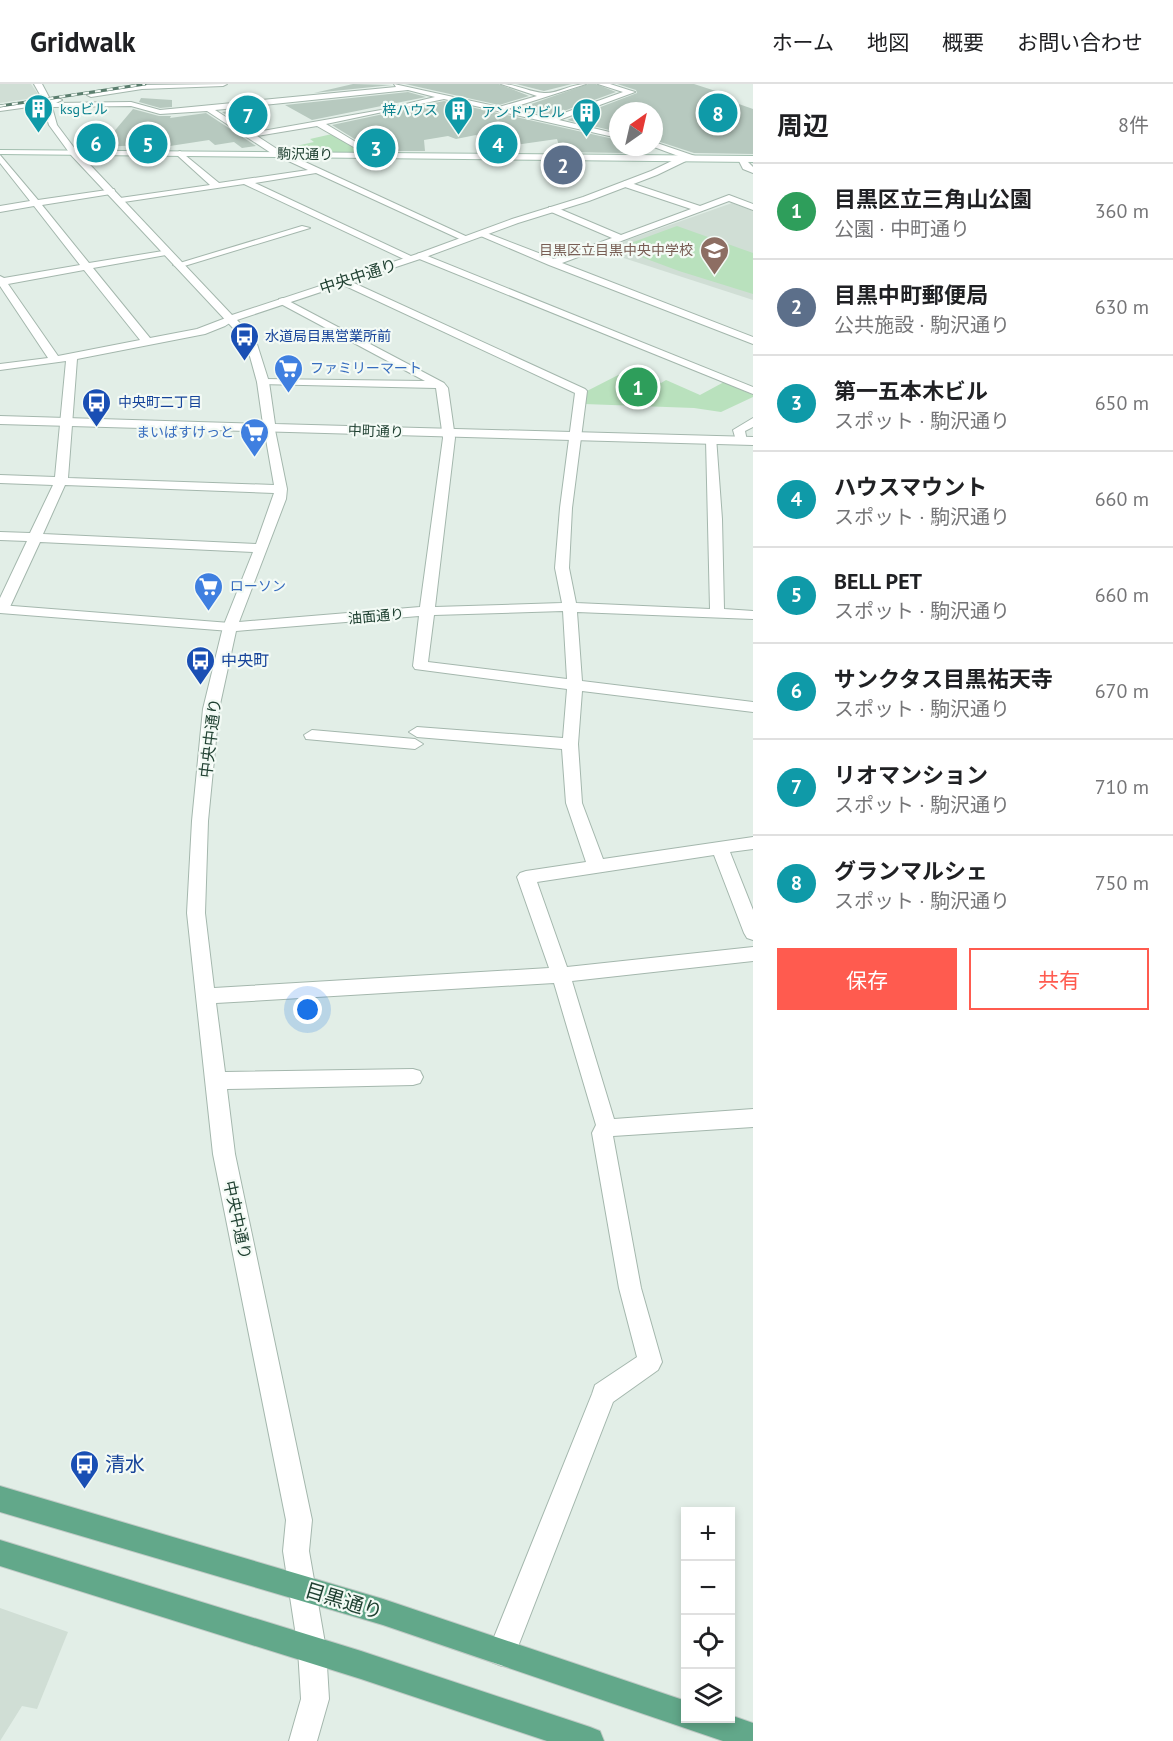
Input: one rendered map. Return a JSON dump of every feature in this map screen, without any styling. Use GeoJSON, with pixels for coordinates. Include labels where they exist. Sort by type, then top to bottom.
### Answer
{"type":"FeatureCollection","features":[{"type":"Feature","properties":{"kind":"main road","name":"目黒通り"},"geometry":{"type":"LineString","coordinates":[[0,1499],[302,1588],[502,1652],[681,1713]]}},
{"type":"Feature","properties":{"kind":"main road"},"geometry":{"type":"LineString","coordinates":[[0,1553],[312,1650],[590,1741]]}},
{"type":"Feature","properties":{"kind":"main road"},"geometry":{"type":"LineString","coordinates":[[709,1723],[753,1737]]}},
{"type":"Feature","properties":{"kind":"street"},"geometry":{"type":"LineString","coordinates":[[0,367],[72,358],[218,326],[231,319],[74,153],[52,126],[45,95],[38,84]]}},
{"type":"Feature","properties":{"kind":"street"},"geometry":{"type":"LineString","coordinates":[[0,110],[133,88],[224,84]]}},
{"type":"Feature","properties":{"kind":"street"},"geometry":{"type":"LineString","coordinates":[[395,84],[498,110],[609,134]]}},
{"type":"Feature","properties":{"kind":"street"},"geometry":{"type":"LineString","coordinates":[[505,84],[543,95]]}},
{"type":"Feature","properties":{"kind":"street"},"geometry":{"type":"LineString","coordinates":[[498,110],[582,84]]}},
{"type":"Feature","properties":{"kind":"street"},"geometry":{"type":"LineString","coordinates":[[550,121],[631,92],[602,84]]}},
{"type":"Feature","properties":{"kind":"street"},"geometry":{"type":"LineString","coordinates":[[740,84],[752,84]]}},
{"type":"Feature","properties":{"kind":"street"},"geometry":{"type":"LineString","coordinates":[[46,103],[131,104],[160,112],[173,112],[432,86]]}},
{"type":"Feature","properties":{"kind":"street"},"geometry":{"type":"LineString","coordinates":[[250,135],[381,112],[443,97]]}},
{"type":"Feature","properties":{"kind":"street"},"geometry":{"type":"LineString","coordinates":[[210,110],[281,154],[467,239]]}},
{"type":"Feature","properties":{"kind":"street"},"geometry":{"type":"LineString","coordinates":[[318,123],[370,155]]}},
{"type":"Feature","properties":{"kind":"street"},"geometry":{"type":"LineString","coordinates":[[663,148],[689,158]]}},
{"type":"Feature","properties":{"kind":"street","name":"駒沢通り"},"geometry":{"type":"LineString","coordinates":[[0,152],[753,159]]}},
{"type":"Feature","properties":{"kind":"street"},"geometry":{"type":"LineString","coordinates":[[180,153],[217,186]]}},
{"type":"Feature","properties":{"kind":"street"},"geometry":{"type":"LineString","coordinates":[[0,158],[147,342]]}},
{"type":"Feature","properties":{"kind":"street","name":"中央中通り"},"geometry":{"type":"LineString","coordinates":[[303,1741],[315,1699],[312,1650],[296,1551],[299,1520],[224,1154],[196,913],[200,821],[212,709],[230,627],[262,548],[280,499],[281,489],[263,382],[251,341],[231,319],[415,258],[625,184],[689,158]]}},
{"type":"Feature","properties":{"kind":"street"},"geometry":{"type":"LineString","coordinates":[[742,159],[746,167],[753,170]]}},
{"type":"Feature","properties":{"kind":"street"},"geometry":{"type":"LineString","coordinates":[[120,201],[315,171]]}},
{"type":"Feature","properties":{"kind":"street"},"geometry":{"type":"LineString","coordinates":[[246,182],[415,258],[753,392]]}},
{"type":"Feature","properties":{"kind":"street"},"geometry":{"type":"LineString","coordinates":[[625,184],[701,209]]}},
{"type":"Feature","properties":{"kind":"street"},"geometry":{"type":"LineString","coordinates":[[0,209],[111,191]]}},
{"type":"Feature","properties":{"kind":"street"},"geometry":{"type":"LineString","coordinates":[[552,263],[729,198],[753,207]]}},
{"type":"Feature","properties":{"kind":"street"},"geometry":{"type":"LineString","coordinates":[[552,209],[621,238]]}},
{"type":"Feature","properties":{"kind":"street"},"geometry":{"type":"LineString","coordinates":[[178,265],[305,228]]}},
{"type":"Feature","properties":{"kind":"street"},"geometry":{"type":"LineString","coordinates":[[481,234],[753,341]]}},
{"type":"Feature","properties":{"kind":"street"},"geometry":{"type":"LineString","coordinates":[[55,360],[1,281],[166,252]]}},
{"type":"Feature","properties":{"kind":"street"},"geometry":{"type":"LineString","coordinates":[[343,281],[581,391],[566,508],[562,568],[570,607],[575,686],[570,744],[574,802],[596,865]]}},
{"type":"Feature","properties":{"kind":"street"},"geometry":{"type":"LineString","coordinates":[[283,301],[440,385]]}},
{"type":"Feature","properties":{"kind":"street"},"geometry":{"type":"LineString","coordinates":[[1,609],[61,481],[72,358]]}},
{"type":"Feature","properties":{"kind":"street"},"geometry":{"type":"LineString","coordinates":[[263,382],[440,385]]}},
{"type":"Feature","properties":{"kind":"street"},"geometry":{"type":"LineString","coordinates":[[440,385],[449,433],[420,666],[753,707]]}},
{"type":"Feature","properties":{"kind":"street","name":"中町通り"},"geometry":{"type":"LineString","coordinates":[[0,420],[747,441]]}},
{"type":"Feature","properties":{"kind":"street"},"geometry":{"type":"LineString","coordinates":[[747,441],[739,430],[753,422]]}},
{"type":"Feature","properties":{"kind":"street"},"geometry":{"type":"LineString","coordinates":[[712,440],[717,612]]}},
{"type":"Feature","properties":{"kind":"street"},"geometry":{"type":"LineString","coordinates":[[0,479],[281,489]]}},
{"type":"Feature","properties":{"kind":"street"},"geometry":{"type":"LineString","coordinates":[[0,536],[262,548]]}},
{"type":"Feature","properties":{"kind":"street","name":"油面通り"},"geometry":{"type":"LineString","coordinates":[[1,609],[230,627],[427,611],[570,607],[753,615]]}},
{"type":"Feature","properties":{"kind":"street"},"geometry":{"type":"LineString","coordinates":[[312,735],[570,744]]}},
{"type":"Feature","properties":{"kind":"street"},"geometry":{"type":"LineString","coordinates":[[607,1128],[561,975],[526,877],[753,843]]}},
{"type":"Feature","properties":{"kind":"street"},"geometry":{"type":"LineString","coordinates":[[720,848],[753,933]]}},
{"type":"Feature","properties":{"kind":"street"},"geometry":{"type":"LineString","coordinates":[[205,996],[561,975],[753,954]]}},
{"type":"Feature","properties":{"kind":"street"},"geometry":{"type":"LineString","coordinates":[[214,1081],[413,1077]]}},
{"type":"Feature","properties":{"kind":"street"},"geometry":{"type":"LineString","coordinates":[[502,1652],[604,1394],[650,1362],[630,1288],[602,1133],[607,1128],[753,1118]]}},
{"type":"Feature","properties":{"kind":"shaded area"},"geometry":{"type":"Polygon","coordinates":[[[0,84],[31,84],[40,97],[0,103],[0,84]]]}},
{"type":"Feature","properties":{"kind":"shaded area","name":"目黒区立目黒中央中学校"},"geometry":{"type":"Polygon","coordinates":[[[732,203],[753,211],[753,300],[599,250],[732,203]]]}},
{"type":"Feature","properties":{"kind":"shaded area"},"geometry":{"type":"Polygon","coordinates":[[[0,1608],[68,1632],[37,1709],[22,1706],[0,1741],[0,1608]]]}},
{"type":"Feature","properties":{"kind":"green space"},"geometry":{"type":"Polygon","coordinates":[[[332,134],[362,153],[295,152],[291,147],[314,142],[310,139],[332,134]]]}},
{"type":"Feature","properties":{"kind":"green space"},"geometry":{"type":"Polygon","coordinates":[[[677,226],[753,253],[753,294],[679,271],[617,248],[677,226]]]}},
{"type":"Feature","properties":{"kind":"green space"},"geometry":{"type":"Polygon","coordinates":[[[630,369],[661,383],[666,380],[700,395],[724,382],[753,397],[721,412],[694,408],[584,404],[585,392],[630,369]]]}},
{"type":"Feature","properties":{"kind":"building"},"geometry":{"type":"Polygon","coordinates":[[[353,84],[392,85],[314,93],[353,84]]]}},
{"type":"Feature","properties":{"kind":"building"},"geometry":{"type":"Polygon","coordinates":[[[405,84],[499,84],[529,96],[499,105],[405,84]]]}},
{"type":"Feature","properties":{"kind":"building"},"geometry":{"type":"Polygon","coordinates":[[[516,84],[572,84],[544,91],[516,84]]]}},
{"type":"Feature","properties":{"kind":"building"},"geometry":{"type":"Polygon","coordinates":[[[588,84],[596,84],[616,92],[550,116],[517,109],[588,84]]]}},
{"type":"Feature","properties":{"kind":"building"},"geometry":{"type":"Polygon","coordinates":[[[617,84],[694,84],[728,95],[719,97],[753,109],[753,154],[694,153],[663,143],[663,102],[614,102],[637,93],[636,90],[617,84]]]}},
{"type":"Feature","properties":{"kind":"building"},"geometry":{"type":"Polygon","coordinates":[[[408,92],[426,97],[312,120],[285,105],[408,92]]]}},
{"type":"Feature","properties":{"kind":"building"},"geometry":{"type":"Polygon","coordinates":[[[141,98],[172,100],[172,107],[160,108],[139,102],[141,98]]]}},
{"type":"Feature","properties":{"kind":"building"},"geometry":{"type":"Polygon","coordinates":[[[444,101],[609,138],[609,153],[561,152],[557,139],[493,148],[476,135],[456,139],[448,136],[424,140],[425,151],[374,151],[332,125],[444,101]]]}},
{"type":"Feature","properties":{"kind":"building"},"geometry":{"type":"Polygon","coordinates":[[[609,104],[609,130],[567,120],[609,104]]]}},
{"type":"Feature","properties":{"kind":"building"},"geometry":{"type":"Polygon","coordinates":[[[133,109],[159,116],[171,116],[170,118],[206,113],[256,146],[242,148],[234,142],[215,145],[209,140],[157,148],[146,148],[142,145],[101,147],[133,109]]]}},
{"type":"Feature","properties":{"kind":"building"},"geometry":{"type":"Polygon","coordinates":[[[232,111],[261,129],[251,131],[222,112],[232,111]]]}},
{"type":"Feature","properties":{"kind":"railway"},"geometry":{"type":"LineString","coordinates":[[0,106],[145,84]]}},
{"type":"Feature","properties":{"kind":"place","name":"グランマルシェ"},"geometry":{"type":"Point","coordinates":[718,113]}},
{"type":"Feature","properties":{"kind":"place","name":"リオマンション"},"geometry":{"type":"Point","coordinates":[248,115]}},
{"type":"Feature","properties":{"kind":"place","name":"ksgビル"},"geometry":{"type":"Point","coordinates":[39,134]}},
{"type":"Feature","properties":{"kind":"place","name":"梓ハウス"},"geometry":{"type":"Point","coordinates":[459,136]}},
{"type":"Feature","properties":{"kind":"place","name":"アンドウビル"},"geometry":{"type":"Point","coordinates":[586,138]}},
{"type":"Feature","properties":{"kind":"place","name":"サンクタス目黒祐天寺"},"geometry":{"type":"Point","coordinates":[96,143]}},
{"type":"Feature","properties":{"kind":"place","name":"BELL PET"},"geometry":{"type":"Point","coordinates":[148,144]}},
{"type":"Feature","properties":{"kind":"place","name":"ハウスマウント"},"geometry":{"type":"Point","coordinates":[498,144]}},
{"type":"Feature","properties":{"kind":"place","name":"第一五本木ビル"},"geometry":{"type":"Point","coordinates":[376,148]}},
{"type":"Feature","properties":{"kind":"place","name":"目黒中町郵便局"},"geometry":{"type":"Point","coordinates":[563,165]}},
{"type":"Feature","properties":{"kind":"place","name":"目黒区立目黒中央中学校"},"geometry":{"type":"Point","coordinates":[714,276]}},
{"type":"Feature","properties":{"kind":"place","name":"水道局目黒営業所前"},"geometry":{"type":"Point","coordinates":[244,362]}},
{"type":"Feature","properties":{"kind":"place","name":"目黒区立三角山公園"},"geometry":{"type":"Point","coordinates":[638,387]}},
{"type":"Feature","properties":{"kind":"place","name":"ファミリーマート"},"geometry":{"type":"Point","coordinates":[289,394]}},
{"type":"Feature","properties":{"kind":"place","name":"中央町二丁目"},"geometry":{"type":"Point","coordinates":[97,428]}},
{"type":"Feature","properties":{"kind":"place","name":"まいばすけっと"},"geometry":{"type":"Point","coordinates":[255,458]}},
{"type":"Feature","properties":{"kind":"place","name":"ローソン"},"geometry":{"type":"Point","coordinates":[209,612]}},
{"type":"Feature","properties":{"kind":"place","name":"中央町"},"geometry":{"type":"Point","coordinates":[200,686]}},
{"type":"Feature","properties":{"kind":"place","name":"清水"},"geometry":{"type":"Point","coordinates":[84,1490]}}]}
